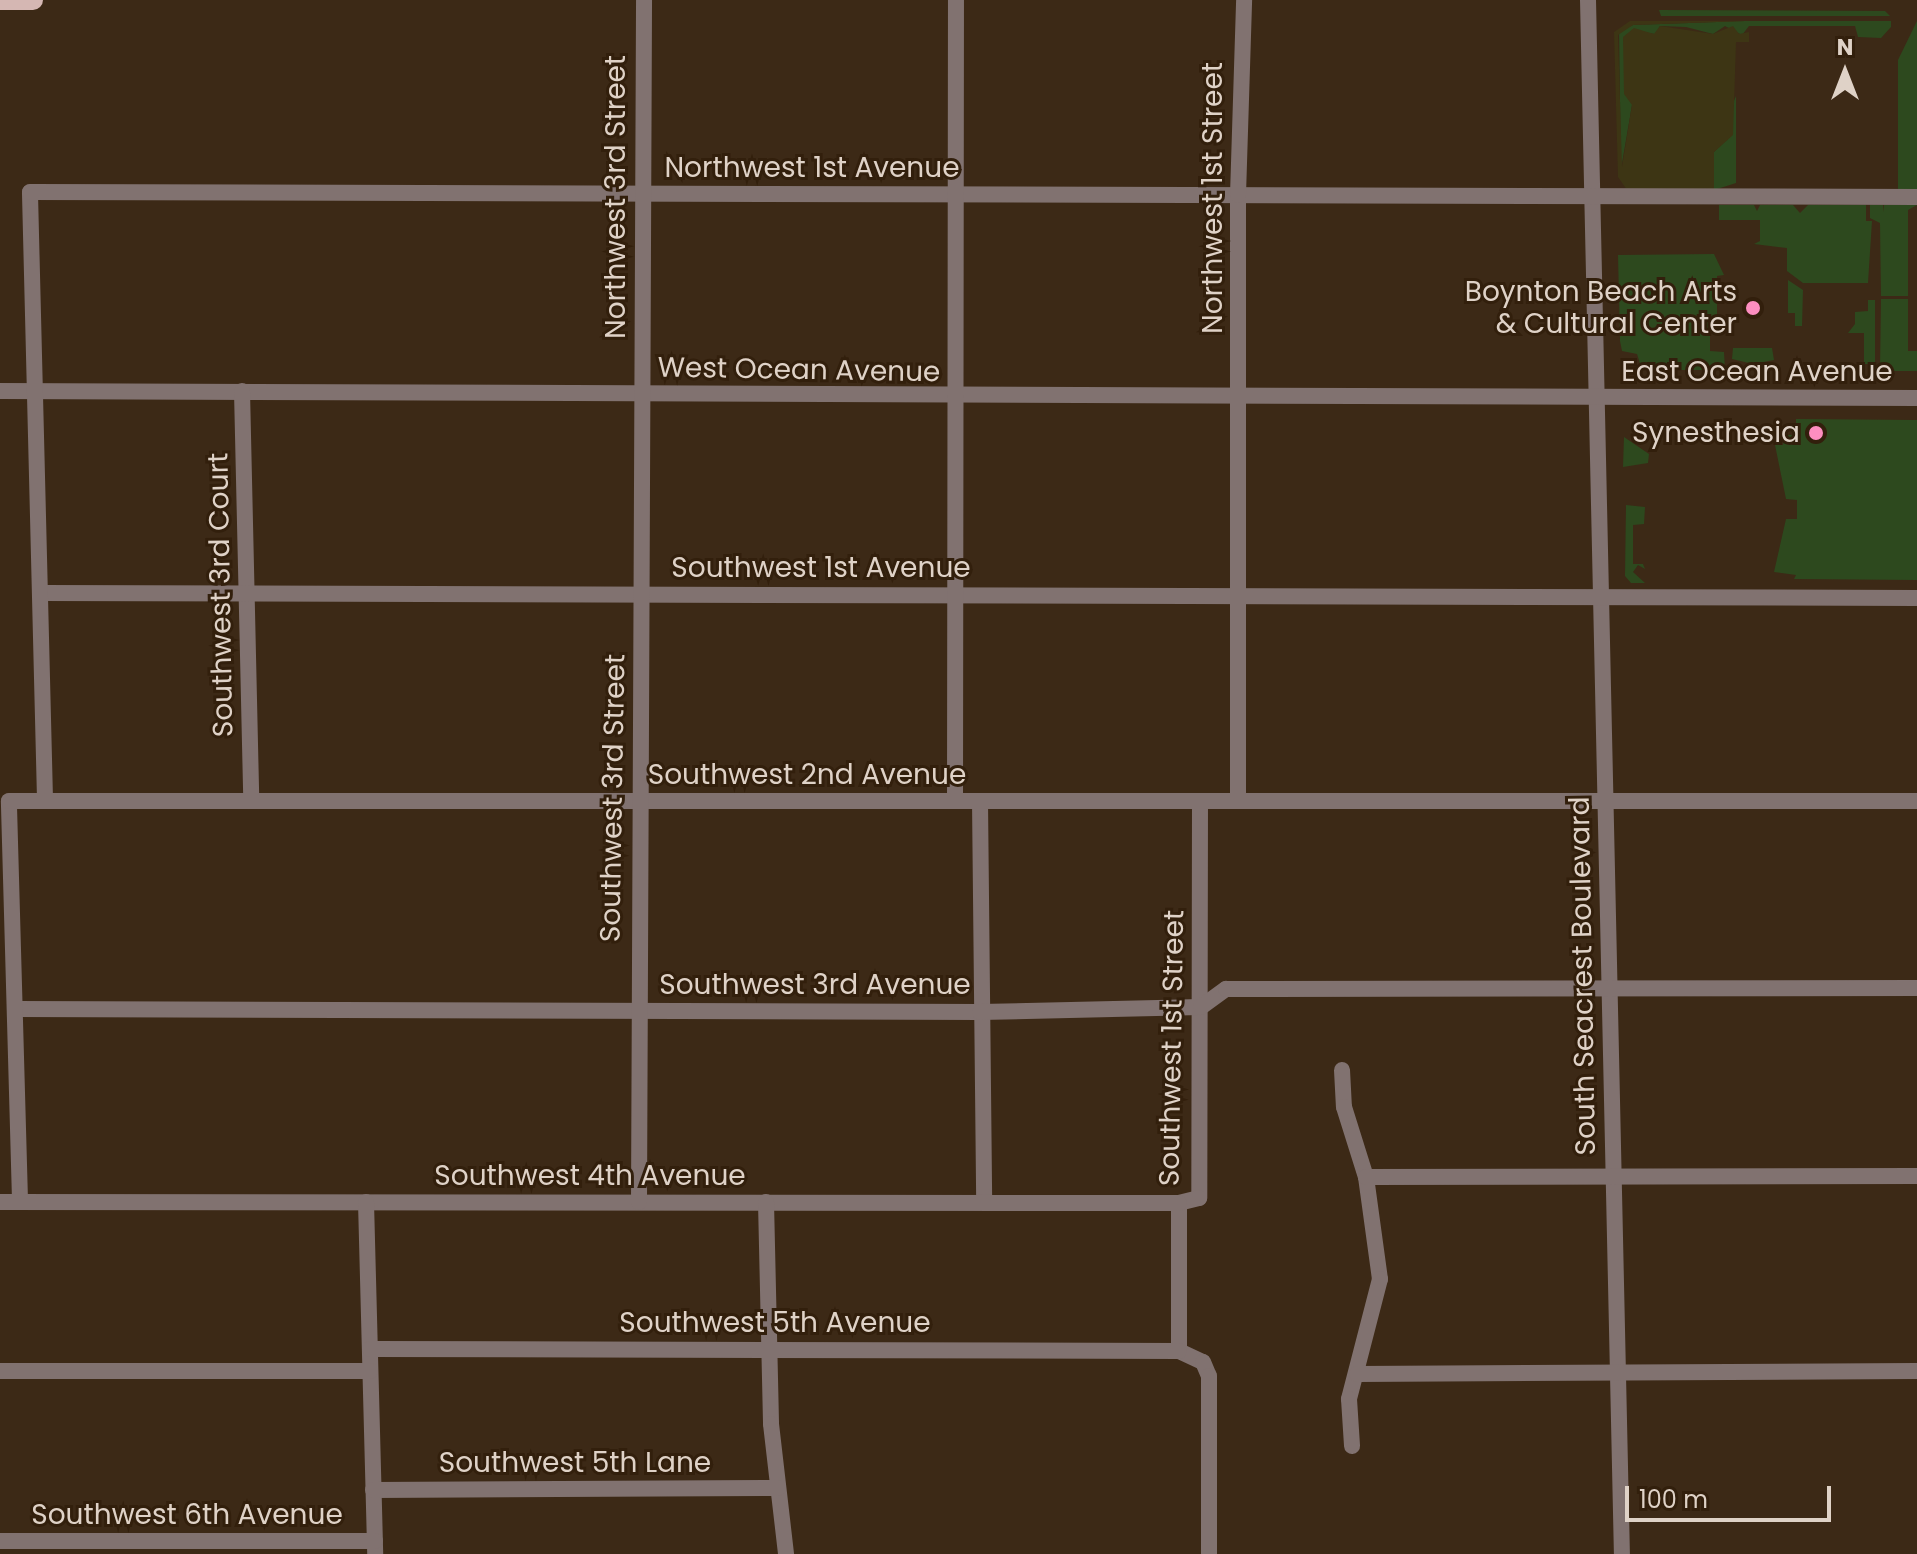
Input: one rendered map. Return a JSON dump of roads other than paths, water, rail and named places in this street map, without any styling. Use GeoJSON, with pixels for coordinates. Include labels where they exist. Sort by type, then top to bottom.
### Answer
{"type":"FeatureCollection","features":[{"type":"Feature","properties":{"kind":"main road"},"geometry":{"type":"LineString","coordinates":[[0,0],[33,0]]}},
{"type":"Feature","properties":{"kind":"street","name":"Northwest 3rd Street"},"geometry":{"type":"LineString","coordinates":[[642,394],[640,194],[644,0]]}},
{"type":"Feature","properties":{"kind":"street"},"geometry":{"type":"LineString","coordinates":[[955,801],[956,0]]}},
{"type":"Feature","properties":{"kind":"street","name":"Northwest 1st Street"},"geometry":{"type":"LineString","coordinates":[[1238,397],[1238,195],[1244,0]]}},
{"type":"Feature","properties":{"kind":"street","name":"South Seacrest Boulevard"},"geometry":{"type":"LineString","coordinates":[[1588,0],[1622,1554]]}},
{"type":"Feature","properties":{"kind":"street","name":"Northwest 1st Avenue"},"geometry":{"type":"LineString","coordinates":[[37,391],[30,192],[1917,197]]}},
{"type":"Feature","properties":{"kind":"street","name":"West Ocean Avenue"},"geometry":{"type":"LineString","coordinates":[[0,391],[955,397],[1596,397]]}},
{"type":"Feature","properties":{"kind":"street"},"geometry":{"type":"LineString","coordinates":[[37,391],[45,799]]}},
{"type":"Feature","properties":{"kind":"street","name":"Southwest 3rd Court"},"geometry":{"type":"LineString","coordinates":[[242,391],[251,798]]}},
{"type":"Feature","properties":{"kind":"street","name":"Southwest 3rd Street"},"geometry":{"type":"LineString","coordinates":[[639,1202],[636,1011],[642,394]]}},
{"type":"Feature","properties":{"kind":"street"},"geometry":{"type":"LineString","coordinates":[[1238,397],[1238,801]]}},
{"type":"Feature","properties":{"kind":"street","name":"East Ocean Avenue"},"geometry":{"type":"LineString","coordinates":[[1596,397],[1917,398]]}},
{"type":"Feature","properties":{"kind":"street","name":"Southwest 1st Avenue"},"geometry":{"type":"LineString","coordinates":[[41,593],[1917,598]]}},
{"type":"Feature","properties":{"kind":"street","name":"Southwest 2nd Avenue"},"geometry":{"type":"LineString","coordinates":[[16,1009],[9,801],[251,798],[1917,801]]}},
{"type":"Feature","properties":{"kind":"street"},"geometry":{"type":"LineString","coordinates":[[980,801],[984,1202]]}},
{"type":"Feature","properties":{"kind":"street","name":"Southwest 1st Street"},"geometry":{"type":"LineString","coordinates":[[1179,1351],[1179,1203],[1199,1198],[1200,801]]}},
{"type":"Feature","properties":{"kind":"street","name":"Southwest 3rd Avenue"},"geometry":{"type":"LineString","coordinates":[[16,1009],[980,1012],[1201,1007],[1226,989],[1917,988]]}},
{"type":"Feature","properties":{"kind":"street"},"geometry":{"type":"LineString","coordinates":[[16,1009],[20,1200]]}},
{"type":"Feature","properties":{"kind":"street"},"geometry":{"type":"LineString","coordinates":[[1342,1070],[1344,1107],[1366,1177],[1380,1279],[1348,1410],[1352,1446]]}},
{"type":"Feature","properties":{"kind":"street"},"geometry":{"type":"LineString","coordinates":[[1366,1177],[1917,1176]]}},
{"type":"Feature","properties":{"kind":"street","name":"Southwest 4th Avenue"},"geometry":{"type":"LineString","coordinates":[[0,1202],[1179,1203]]}},
{"type":"Feature","properties":{"kind":"street"},"geometry":{"type":"LineString","coordinates":[[366,1202],[375,1547]]}},
{"type":"Feature","properties":{"kind":"street"},"geometry":{"type":"LineString","coordinates":[[766,1202],[778,1488],[784,1509],[786,1554]]}},
{"type":"Feature","properties":{"kind":"street","name":"Southwest 5th Avenue"},"geometry":{"type":"LineString","coordinates":[[370,1349],[1179,1351]]}},
{"type":"Feature","properties":{"kind":"street"},"geometry":{"type":"LineString","coordinates":[[1179,1351],[1203,1362],[1209,1376],[1209,1554]]}},
{"type":"Feature","properties":{"kind":"street"},"geometry":{"type":"LineString","coordinates":[[0,1371],[370,1371]]}},
{"type":"Feature","properties":{"kind":"street"},"geometry":{"type":"LineString","coordinates":[[1357,1374],[1917,1371]]}},
{"type":"Feature","properties":{"kind":"street","name":"Southwest 5th Lane"},"geometry":{"type":"LineString","coordinates":[[373,1490],[778,1488]]}},
{"type":"Feature","properties":{"kind":"street","name":"Southwest 6th Avenue"},"geometry":{"type":"LineString","coordinates":[[0,1541],[375,1547]]}},
{"type":"Feature","properties":{"kind":"place","name":"Boynton Beach Arts & Cultural Center"},"geometry":{"type":"Point","coordinates":[1753,308]}},
{"type":"Feature","properties":{"kind":"place","name":"Synesthesia"},"geometry":{"type":"Point","coordinates":[1816,433]}}]}
